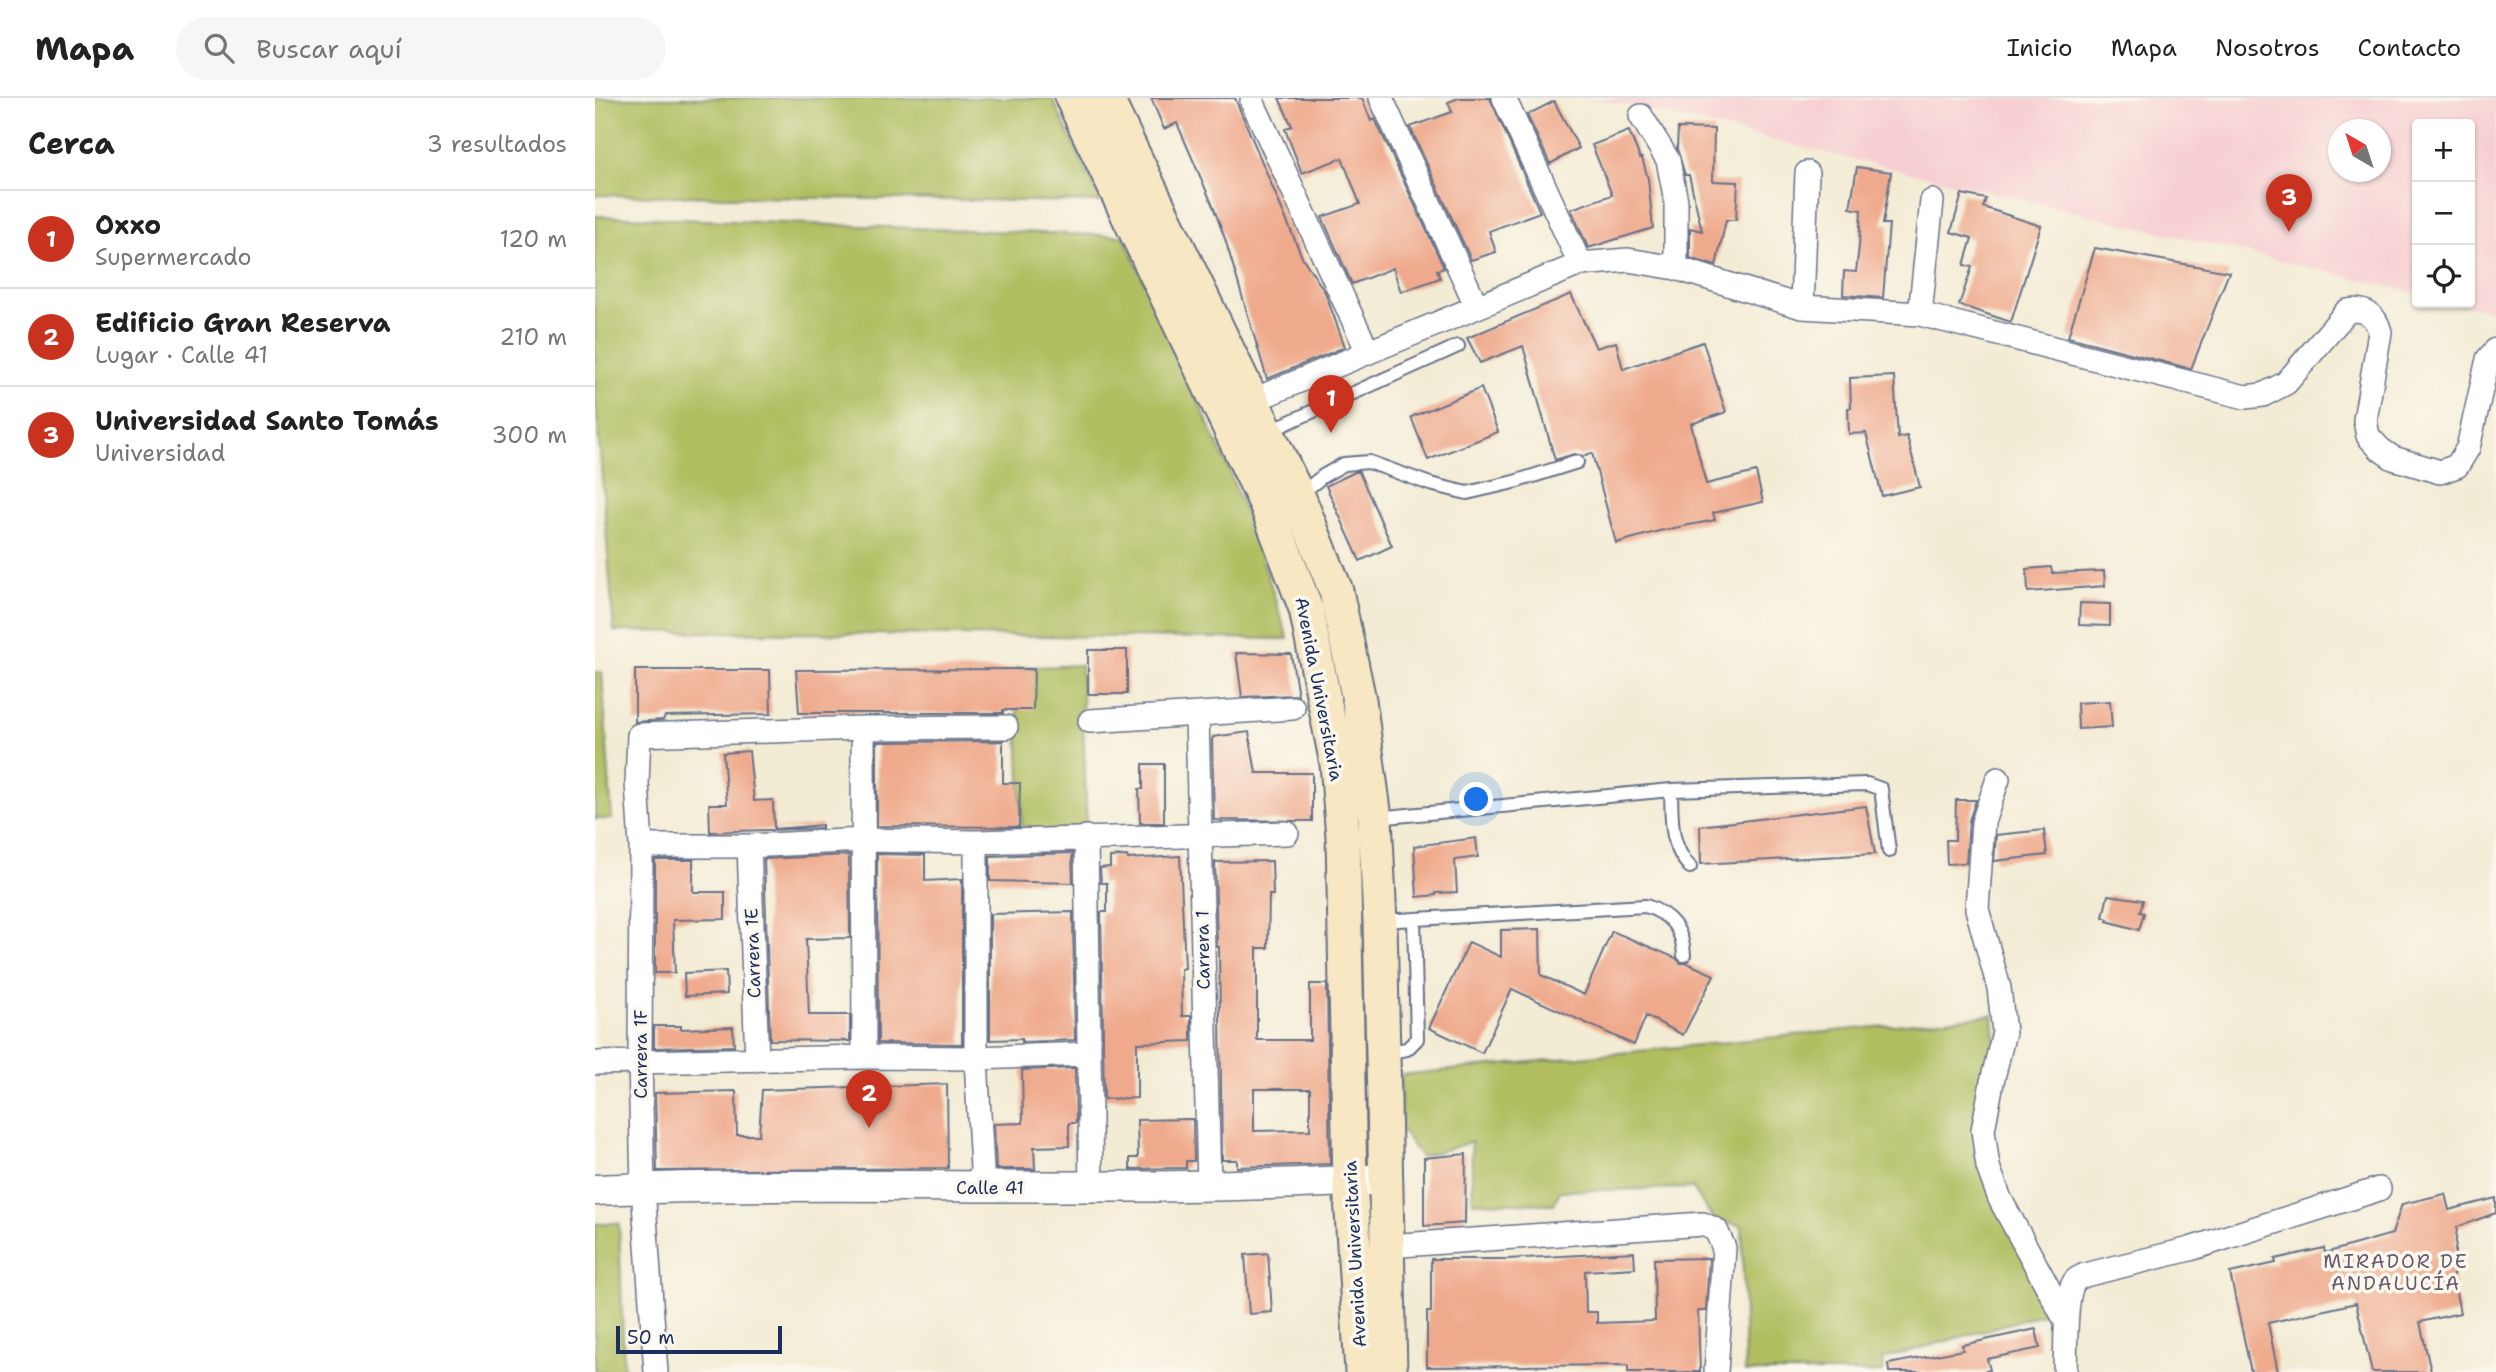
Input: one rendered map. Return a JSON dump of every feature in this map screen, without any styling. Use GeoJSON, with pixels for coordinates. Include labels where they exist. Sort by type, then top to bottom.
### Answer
{"type":"FeatureCollection","features":[{"type":"Feature","properties":{"kind":"main road","name":"Avenida Universitaria"},"geometry":{"type":"LineString","coordinates":[[1072,98],[1266,506],[1306,609],[1337,764],[1343,837],[1350,1181],[1362,1372]]}},
{"type":"Feature","properties":{"kind":"main road","name":"Avenida Universitaria"},"geometry":{"type":"LineString","coordinates":[[1106,98],[1298,496],[1336,591],[1359,700],[1375,818],[1380,921],[1390,1372]]}},
{"type":"Feature","properties":{"kind":"street"},"geometry":{"type":"LineString","coordinates":[[1381,98],[1477,307]]}},
{"type":"Feature","properties":{"kind":"street"},"geometry":{"type":"LineString","coordinates":[[1504,98],[1580,264]]}},
{"type":"Feature","properties":{"kind":"street"},"geometry":{"type":"LineString","coordinates":[[1252,101],[1368,352]]}},
{"type":"Feature","properties":{"kind":"street"},"geometry":{"type":"LineString","coordinates":[[1641,116],[1668,160],[1676,201],[1676,268]]}},
{"type":"Feature","properties":{"kind":"street"},"geometry":{"type":"LineString","coordinates":[[1802,307],[1807,173]]}},
{"type":"Feature","properties":{"kind":"street"},"geometry":{"type":"LineString","coordinates":[[1920,314],[1932,201]]}},
{"type":"Feature","properties":{"kind":"street"},"geometry":{"type":"LineString","coordinates":[[1252,400],[1580,264],[1628,260],[1676,268],[1802,307],[1920,314],[2245,397],[2263,395],[2286,383],[2347,311],[2358,309],[2367,312],[2377,321],[2380,332],[2365,420],[2368,436],[2393,458],[2440,472],[2456,466],[2468,448],[2488,359],[2496,350]]}},
{"type":"Feature","properties":{"kind":"street"},"geometry":{"type":"LineString","coordinates":[[1090,722],[1293,708]]}},
{"type":"Feature","properties":{"kind":"street","name":"Carrera 1"},"geometry":{"type":"LineString","coordinates":[[1197,716],[1209,1185]]}},
{"type":"Feature","properties":{"kind":"street"},"geometry":{"type":"LineString","coordinates":[[864,1057],[863,729],[1006,727]]}},
{"type":"Feature","properties":{"kind":"street","name":"Carrera 1F"},"geometry":{"type":"LineString","coordinates":[[656,1372],[643,1188],[640,1062],[641,846],[637,783],[639,735],[863,729]]}},
{"type":"Feature","properties":{"kind":"street"},"geometry":{"type":"LineString","coordinates":[[1998,779],[1983,822],[1977,909],[1999,989],[2004,1032],[1983,1130],[1989,1167],[2000,1199],[2066,1321]]}},
{"type":"Feature","properties":{"kind":"street"},"geometry":{"type":"LineString","coordinates":[[641,846],[749,846],[862,840],[976,842],[1287,833]]}},
{"type":"Feature","properties":{"kind":"street"},"geometry":{"type":"LineString","coordinates":[[1087,837],[1091,1189]]}},
{"type":"Feature","properties":{"kind":"street"},"geometry":{"type":"LineString","coordinates":[[976,842],[976,1058],[983,1188]]}},
{"type":"Feature","properties":{"kind":"street","name":"Carrera 1E"},"geometry":{"type":"LineString","coordinates":[[749,846],[757,1060]]}},
{"type":"Feature","properties":{"kind":"street"},"geometry":{"type":"LineString","coordinates":[[595,1063],[1088,1054]]}},
{"type":"Feature","properties":{"kind":"street","name":"Calle 41"},"geometry":{"type":"LineString","coordinates":[[595,1190],[761,1186],[1091,1189],[1385,1179]]}},
{"type":"Feature","properties":{"kind":"street"},"geometry":{"type":"LineString","coordinates":[[2065,1372],[2066,1321],[2074,1281],[2085,1275],[2190,1249],[2379,1189]]}},
{"type":"Feature","properties":{"kind":"street"},"geometry":{"type":"LineString","coordinates":[[1387,1246],[1703,1224],[1716,1230],[1724,1248],[1716,1372]]}},
{"type":"Feature","properties":{"kind":"lane"},"geometry":{"type":"LineString","coordinates":[[1267,432],[1458,346]]}},
{"type":"Feature","properties":{"kind":"lane"},"geometry":{"type":"LineString","coordinates":[[1298,496],[1323,476],[1344,464],[1369,462],[1430,484],[1467,493],[1514,482],[1577,462]]}},
{"type":"Feature","properties":{"kind":"lane"},"geometry":{"type":"LineString","coordinates":[[1375,818],[1671,790],[1867,784],[1881,789],[1889,851]]}},
{"type":"Feature","properties":{"kind":"lane"},"geometry":{"type":"LineString","coordinates":[[1671,790],[1672,831],[1676,848],[1680,857],[1690,867]]}},
{"type":"Feature","properties":{"kind":"lane"},"geometry":{"type":"LineString","coordinates":[[1380,921],[1646,906],[1659,910],[1678,928],[1683,940],[1684,955]]}},
{"type":"Feature","properties":{"kind":"lane"},"geometry":{"type":"LineString","coordinates":[[1383,1054],[1407,1049],[1417,1039],[1414,919]]}},
{"type":"Feature","properties":{"kind":"shaded area"},"geometry":{"type":"Polygon","coordinates":[[[1595,98],[2496,98],[2496,312],[2475,307],[2475,119],[2412,119],[2412,292],[1595,98]]]}},
{"type":"Feature","properties":{"kind":"green space"},"geometry":{"type":"Polygon","coordinates":[[[595,98],[1052,98],[1101,202],[595,195],[595,98]]]}},
{"type":"Feature","properties":{"kind":"green space"},"geometry":{"type":"Polygon","coordinates":[[[595,216],[1124,236],[1228,468],[1259,549],[1288,639],[614,631],[595,390],[595,216]]]}},
{"type":"Feature","properties":{"kind":"green space"},"geometry":{"type":"Polygon","coordinates":[[[1081,665],[1087,831],[1022,834],[1016,668],[1081,665]]]}},
{"type":"Feature","properties":{"kind":"green space"},"geometry":{"type":"Polygon","coordinates":[[[595,672],[602,672],[612,819],[595,819],[595,672]]]}},
{"type":"Feature","properties":{"kind":"green space"},"geometry":{"type":"Polygon","coordinates":[[[1993,1015],[1995,1037],[1983,1180],[2056,1310],[1882,1359],[1883,1372],[1745,1372],[1742,1226],[1713,1219],[1693,1188],[1560,1191],[1554,1204],[1473,1202],[1471,1142],[1421,1157],[1400,1128],[1401,1075],[1993,1015]]]}},
{"type":"Feature","properties":{"kind":"green space"},"geometry":{"type":"Polygon","coordinates":[[[619,1223],[624,1372],[595,1372],[595,1224],[619,1223]]]}},
{"type":"Feature","properties":{"kind":"building"},"geometry":{"type":"Polygon","coordinates":[[[1151,98],[1235,98],[1302,257],[1325,292],[1345,347],[1267,379],[1213,206],[1177,123],[1164,129],[1151,98]]]}},
{"type":"Feature","properties":{"kind":"building"},"geometry":{"type":"Polygon","coordinates":[[[1279,98],[1362,98],[1371,121],[1375,119],[1444,268],[1437,270],[1440,278],[1401,292],[1393,268],[1352,284],[1322,217],[1360,204],[1342,158],[1302,173],[1285,129],[1292,126],[1279,98]]]}},
{"type":"Feature","properties":{"kind":"building"},"geometry":{"type":"Polygon","coordinates":[[[1459,98],[1490,98],[1540,212],[1489,231],[1496,252],[1471,260],[1410,127],[1452,112],[1448,102],[1459,98]]]}},
{"type":"Feature","properties":{"kind":"building"},"geometry":{"type":"Polygon","coordinates":[[[1554,101],[1579,148],[1550,164],[1527,115],[1554,101]]]}},
{"type":"Feature","properties":{"kind":"building"},"geometry":{"type":"Polygon","coordinates":[[[1678,128],[1714,129],[1713,181],[1738,182],[1736,220],[1726,220],[1716,266],[1690,258],[1690,228],[1702,231],[1689,175],[1685,175],[1677,149],[1678,128]]]}},
{"type":"Feature","properties":{"kind":"building"},"geometry":{"type":"Polygon","coordinates":[[[1629,131],[1642,158],[1648,179],[1653,228],[1588,248],[1571,209],[1612,195],[1592,145],[1629,131]]]}},
{"type":"Feature","properties":{"kind":"building"},"geometry":{"type":"Polygon","coordinates":[[[1857,167],[1891,172],[1883,224],[1889,224],[1883,298],[1843,295],[1844,271],[1856,272],[1859,246],[1861,210],[1850,208],[1857,167]]]}},
{"type":"Feature","properties":{"kind":"building"},"geometry":{"type":"Polygon","coordinates":[[[1962,194],[1986,199],[1983,207],[2041,226],[2011,322],[1959,305],[1972,267],[1964,265],[1972,238],[1951,232],[1962,194]]]}},
{"type":"Feature","properties":{"kind":"building"},"geometry":{"type":"Polygon","coordinates":[[[2095,248],[2229,272],[2191,369],[2068,337],[2095,248]]]}},
{"type":"Feature","properties":{"kind":"building"},"geometry":{"type":"Polygon","coordinates":[[[1571,294],[1596,348],[1616,342],[1623,369],[1703,342],[1726,412],[1691,424],[1706,484],[1756,472],[1763,502],[1713,513],[1715,520],[1616,543],[1592,453],[1583,456],[1574,454],[1555,460],[1523,346],[1480,363],[1467,338],[1571,294]]]}},
{"type":"Feature","properties":{"kind":"building"},"geometry":{"type":"Polygon","coordinates":[[[1894,376],[1898,438],[1907,436],[1920,487],[1882,496],[1866,433],[1849,434],[1850,378],[1894,376]]]}},
{"type":"Feature","properties":{"kind":"building"},"geometry":{"type":"Polygon","coordinates":[[[1481,388],[1498,432],[1428,460],[1411,417],[1481,388]]]}},
{"type":"Feature","properties":{"kind":"building"},"geometry":{"type":"Polygon","coordinates":[[[1359,472],[1392,546],[1360,561],[1326,486],[1359,472]]]}},
{"type":"Feature","properties":{"kind":"building"},"geometry":{"type":"Polygon","coordinates":[[[2051,567],[2052,573],[2104,571],[2105,586],[2028,592],[2027,569],[2051,567]]]}},
{"type":"Feature","properties":{"kind":"building"},"geometry":{"type":"Polygon","coordinates":[[[2080,603],[2110,604],[2110,626],[2079,625],[2080,603]]]}},
{"type":"Feature","properties":{"kind":"building"},"geometry":{"type":"Polygon","coordinates":[[[1088,650],[1127,650],[1127,694],[1088,694],[1088,650]]]}},
{"type":"Feature","properties":{"kind":"building"},"geometry":{"type":"Polygon","coordinates":[[[1236,653],[1291,654],[1298,695],[1242,697],[1236,653]]]}},
{"type":"Feature","properties":{"kind":"building"},"geometry":{"type":"Polygon","coordinates":[[[1034,669],[1033,710],[1003,710],[1003,713],[799,713],[796,670],[1034,669]]]}},
{"type":"Feature","properties":{"kind":"building"},"geometry":{"type":"Polygon","coordinates":[[[635,670],[770,670],[771,714],[665,716],[663,720],[635,722],[635,670]]]}},
{"type":"Feature","properties":{"kind":"building"},"geometry":{"type":"Polygon","coordinates":[[[2110,701],[2112,727],[2078,729],[2077,703],[2110,701]]]}},
{"type":"Feature","properties":{"kind":"building"},"geometry":{"type":"Polygon","coordinates":[[[1249,732],[1256,773],[1312,773],[1312,821],[1214,820],[1213,737],[1249,732]]]}},
{"type":"Feature","properties":{"kind":"building"},"geometry":{"type":"Polygon","coordinates":[[[1003,741],[1003,783],[1020,783],[1019,827],[877,826],[877,742],[1003,741]]]}},
{"type":"Feature","properties":{"kind":"building"},"geometry":{"type":"Polygon","coordinates":[[[749,751],[754,801],[773,800],[774,829],[822,825],[822,828],[710,832],[709,804],[727,804],[723,753],[749,751]]]}},
{"type":"Feature","properties":{"kind":"building"},"geometry":{"type":"Polygon","coordinates":[[[1143,764],[1164,764],[1164,823],[1140,823],[1139,789],[1143,789],[1143,764]]]}},
{"type":"Feature","properties":{"kind":"building"},"geometry":{"type":"Polygon","coordinates":[[[1956,800],[1976,800],[1969,821],[1966,863],[1947,864],[1946,840],[1955,840],[1956,800]]]}},
{"type":"Feature","properties":{"kind":"building"},"geometry":{"type":"Polygon","coordinates":[[[1866,806],[1875,854],[1701,864],[1700,826],[1866,806]]]}},
{"type":"Feature","properties":{"kind":"building"},"geometry":{"type":"Polygon","coordinates":[[[2044,830],[2047,855],[1994,861],[1996,835],[2044,830]]]}},
{"type":"Feature","properties":{"kind":"building"},"geometry":{"type":"Polygon","coordinates":[[[1476,838],[1478,857],[1455,860],[1457,892],[1417,897],[1414,846],[1476,838]]]}},
{"type":"Feature","properties":{"kind":"building"},"geometry":{"type":"Polygon","coordinates":[[[1072,853],[1073,883],[990,881],[990,856],[1072,853]]]}},
{"type":"Feature","properties":{"kind":"building"},"geometry":{"type":"Polygon","coordinates":[[[877,854],[925,855],[925,881],[962,879],[962,1044],[878,1043],[877,854]]]}},
{"type":"Feature","properties":{"kind":"building"},"geometry":{"type":"Polygon","coordinates":[[[849,855],[850,938],[806,939],[809,1015],[850,1015],[850,1041],[770,1040],[764,859],[849,855]]]}},
{"type":"Feature","properties":{"kind":"building"},"geometry":{"type":"Polygon","coordinates":[[[1127,856],[1128,859],[1180,856],[1185,968],[1181,969],[1182,1016],[1191,1016],[1191,1041],[1137,1043],[1137,1098],[1104,1099],[1101,912],[1107,912],[1107,883],[1101,883],[1100,868],[1110,867],[1110,857],[1127,856]]]}},
{"type":"Feature","properties":{"kind":"building"},"geometry":{"type":"Polygon","coordinates":[[[655,860],[693,860],[693,892],[725,892],[725,919],[673,920],[675,973],[655,973],[655,860]]]}},
{"type":"Feature","properties":{"kind":"building"},"geometry":{"type":"Polygon","coordinates":[[[1272,861],[1273,895],[1269,895],[1268,948],[1257,948],[1257,1040],[1310,1040],[1310,984],[1327,984],[1330,1164],[1237,1167],[1237,1160],[1222,1160],[1215,862],[1272,861]],[[1254,1089],[1254,1131],[1310,1130],[1310,1089],[1254,1089]]]}},
{"type":"Feature","properties":{"kind":"building"},"geometry":{"type":"Polygon","coordinates":[[[2108,895],[2143,900],[2140,912],[2144,913],[2139,930],[2107,921],[2108,919],[2103,917],[2108,895]]]}},
{"type":"Feature","properties":{"kind":"building"},"geometry":{"type":"Polygon","coordinates":[[[1073,912],[1075,1040],[990,1040],[990,914],[1073,912]]]}},
{"type":"Feature","properties":{"kind":"building"},"geometry":{"type":"Polygon","coordinates":[[[1540,929],[1541,975],[1584,995],[1612,931],[1714,975],[1683,1035],[1646,1016],[1634,1045],[1512,989],[1482,1053],[1429,1028],[1469,942],[1501,957],[1501,930],[1540,929]]]}},
{"type":"Feature","properties":{"kind":"building"},"geometry":{"type":"Polygon","coordinates":[[[726,971],[727,994],[685,996],[684,973],[726,971]]]}},
{"type":"Feature","properties":{"kind":"building"},"geometry":{"type":"Polygon","coordinates":[[[654,1026],[681,1026],[681,1029],[733,1027],[734,1046],[654,1048],[654,1026]]]}},
{"type":"Feature","properties":{"kind":"building"},"geometry":{"type":"Polygon","coordinates":[[[1075,1068],[1076,1123],[1069,1123],[1069,1146],[1034,1147],[1035,1169],[996,1169],[994,1124],[1023,1123],[1022,1070],[1075,1068]]]}},
{"type":"Feature","properties":{"kind":"building"},"geometry":{"type":"Polygon","coordinates":[[[947,1084],[948,1168],[657,1171],[655,1093],[736,1091],[737,1135],[759,1135],[762,1090],[947,1084]]]}},
{"type":"Feature","properties":{"kind":"building"},"geometry":{"type":"Polygon","coordinates":[[[1193,1119],[1194,1161],[1186,1161],[1186,1168],[1130,1169],[1130,1158],[1138,1158],[1137,1120],[1193,1119]]]}},
{"type":"Feature","properties":{"kind":"building"},"geometry":{"type":"Polygon","coordinates":[[[1466,1154],[1465,1223],[1424,1226],[1424,1158],[1466,1154]]]}},
{"type":"Feature","properties":{"kind":"building"},"geometry":{"type":"Polygon","coordinates":[[[2445,1194],[2449,1210],[2496,1198],[2496,1213],[2457,1227],[2453,1277],[2460,1313],[2420,1322],[2431,1372],[2372,1372],[2356,1303],[2268,1323],[2278,1372],[2251,1372],[2230,1273],[2276,1263],[2275,1259],[2324,1248],[2325,1253],[2392,1234],[2402,1204],[2445,1194]]]}},
{"type":"Feature","properties":{"kind":"building"},"geometry":{"type":"Polygon","coordinates":[[[1634,1252],[1635,1268],[1585,1271],[1586,1312],[1597,1312],[1597,1323],[1655,1321],[1654,1259],[1709,1258],[1706,1311],[1698,1311],[1700,1372],[1628,1372],[1628,1365],[1427,1367],[1431,1259],[1507,1259],[1634,1252]]]}},
{"type":"Feature","properties":{"kind":"building"},"geometry":{"type":"Polygon","coordinates":[[[1268,1253],[1272,1312],[1249,1314],[1245,1255],[1268,1253]]]}},
{"type":"Feature","properties":{"kind":"building"},"geometry":{"type":"Polygon","coordinates":[[[2036,1329],[2040,1348],[1987,1359],[1990,1370],[1889,1372],[1888,1364],[1963,1350],[1962,1345],[2036,1329]]]}},
{"type":"Feature","properties":{"kind":"place","name":"Universidad Santo Tomás"},"geometry":{"type":"Point","coordinates":[2289,232]}},
{"type":"Feature","properties":{"kind":"place","name":"Oxxo"},"geometry":{"type":"Point","coordinates":[1331,433]}},
{"type":"Feature","properties":{"kind":"place","name":"Edificio Gran Reserva"},"geometry":{"type":"Point","coordinates":[869,1128]}},
{"type":"Feature","properties":{"kind":"district","name":"MIRADOR DE ANDALUCÍA"},"geometry":{"type":"Point","coordinates":[2396,1272]}}]}
